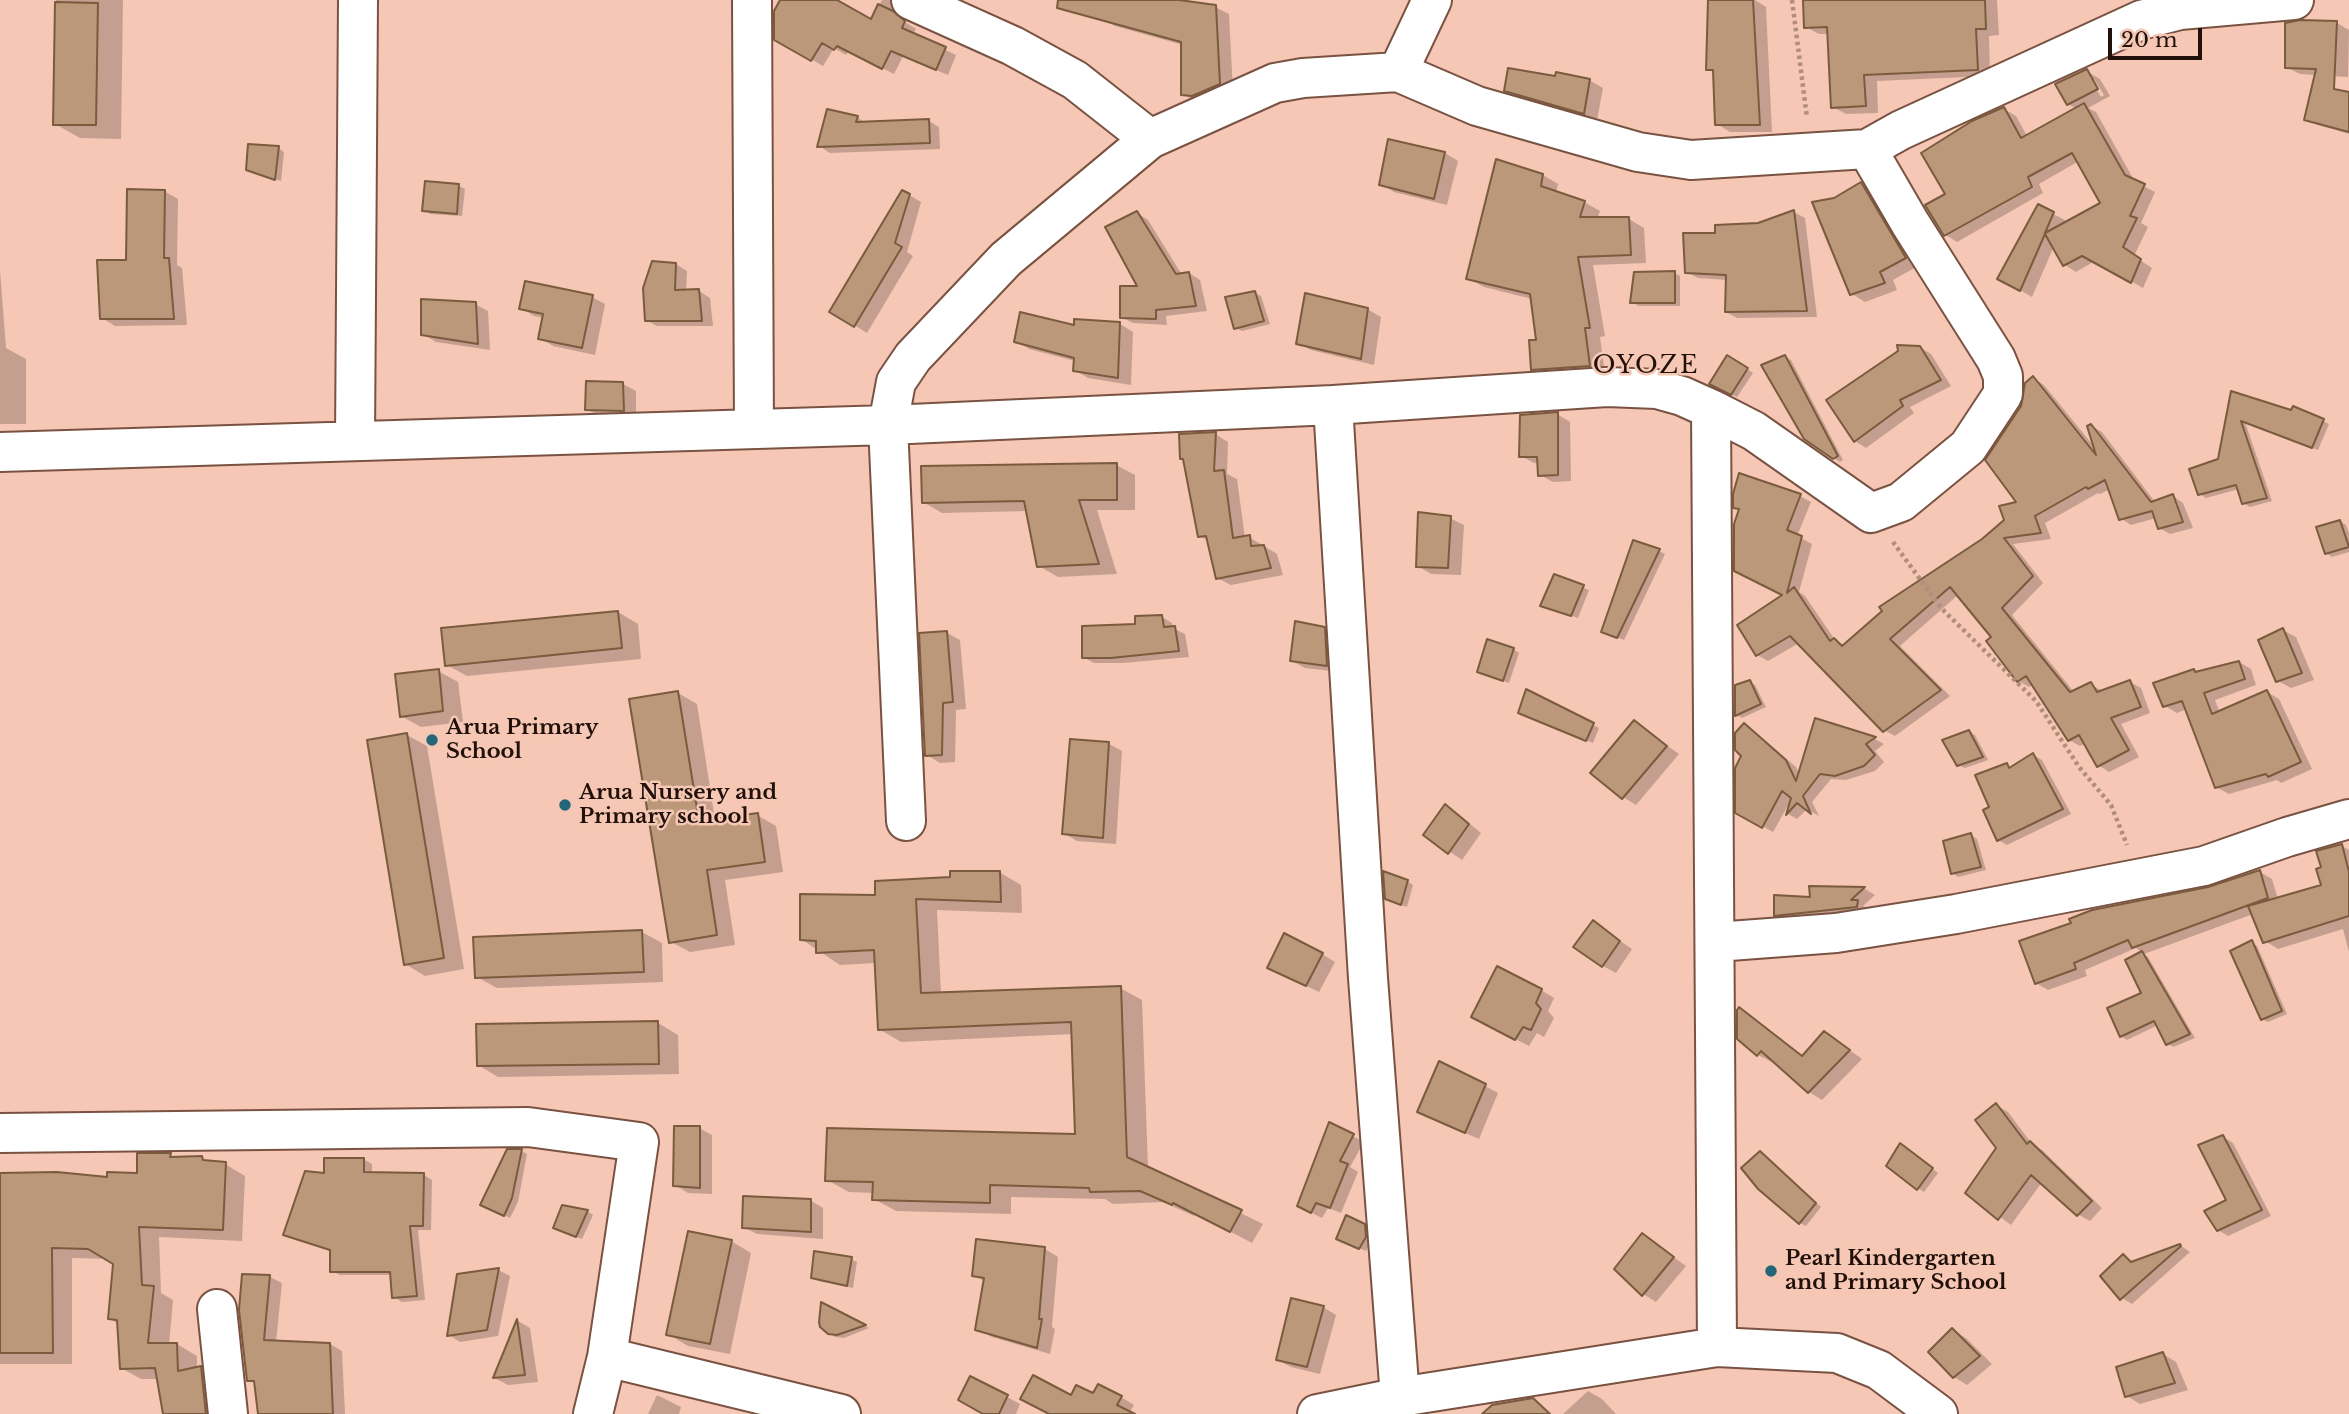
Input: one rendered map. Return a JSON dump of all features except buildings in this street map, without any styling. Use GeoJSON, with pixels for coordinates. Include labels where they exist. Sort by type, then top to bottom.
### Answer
{"type":"FeatureCollection","features":[{"type":"Feature","properties":{"kind":"street"},"geometry":{"type":"LineString","coordinates":[[355,441],[358,0]]}},
{"type":"Feature","properties":{"kind":"street"},"geometry":{"type":"LineString","coordinates":[[752,0],[754,429]]}},
{"type":"Feature","properties":{"kind":"street"},"geometry":{"type":"LineString","coordinates":[[911,0],[1013,46],[1075,80],[1150,139]]}},
{"type":"Feature","properties":{"kind":"street"},"geometry":{"type":"LineString","coordinates":[[1398,72],[1432,0]]}},
{"type":"Feature","properties":{"kind":"street"},"geometry":{"type":"LineString","coordinates":[[906,821],[888,425],[896,382],[913,357],[1006,259],[1150,139],[1275,83],[1303,78],[1398,72],[1477,106],[1637,152],[1691,160],[1867,149],[1901,130],[2141,20],[2180,10],[2294,0]]}},
{"type":"Feature","properties":{"kind":"street"},"geometry":{"type":"LineString","coordinates":[[0,452],[888,425],[1333,405],[1607,387],[1657,389],[1682,396],[1711,409],[1754,431],[1871,513],[1901,502],[1968,447],[2003,394],[2003,376],[1996,359],[1867,149]]}},
{"type":"Feature","properties":{"kind":"street"},"geometry":{"type":"LineString","coordinates":[[1333,405],[1367,978],[1400,1397]]}},
{"type":"Feature","properties":{"kind":"street"},"geometry":{"type":"LineString","coordinates":[[1711,409],[1717,1347]]}},
{"type":"Feature","properties":{"kind":"street"},"geometry":{"type":"LineString","coordinates":[[1716,942],[1836,933],[1956,914],[2204,866],[2349,819]]}},
{"type":"Feature","properties":{"kind":"street"},"geometry":{"type":"LineString","coordinates":[[0,1133],[528,1127],[639,1142],[607,1357],[593,1414]]}},
{"type":"Feature","properties":{"kind":"street"},"geometry":{"type":"LineString","coordinates":[[217,1309],[228,1414]]}},
{"type":"Feature","properties":{"kind":"street"},"geometry":{"type":"LineString","coordinates":[[1317,1414],[1400,1397],[1717,1347],[1837,1353],[1879,1370],[1938,1414]]}},
{"type":"Feature","properties":{"kind":"street"},"geometry":{"type":"LineString","coordinates":[[607,1357],[841,1414]]}},
{"type":"Feature","properties":{"kind":"path"},"geometry":{"type":"LineString","coordinates":[[1792,0],[1812,153]]}},
{"type":"Feature","properties":{"kind":"path"},"geometry":{"type":"LineString","coordinates":[[1871,513],[1941,608],[2036,701],[2079,767],[2111,805],[2141,878]]}},
{"type":"Feature","properties":{"kind":"place","name":"Arua Primary School"},"geometry":{"type":"Point","coordinates":[432,740]}},
{"type":"Feature","properties":{"kind":"place","name":"Arua Nursery and Primary school"},"geometry":{"type":"Point","coordinates":[565,805]}},
{"type":"Feature","properties":{"kind":"place","name":"Pearl Kindergarten and Primary School"},"geometry":{"type":"Point","coordinates":[1771,1271]}},
{"type":"Feature","properties":{"kind":"district","name":"OYOZE"},"geometry":{"type":"Point","coordinates":[1646,366]}}]}
